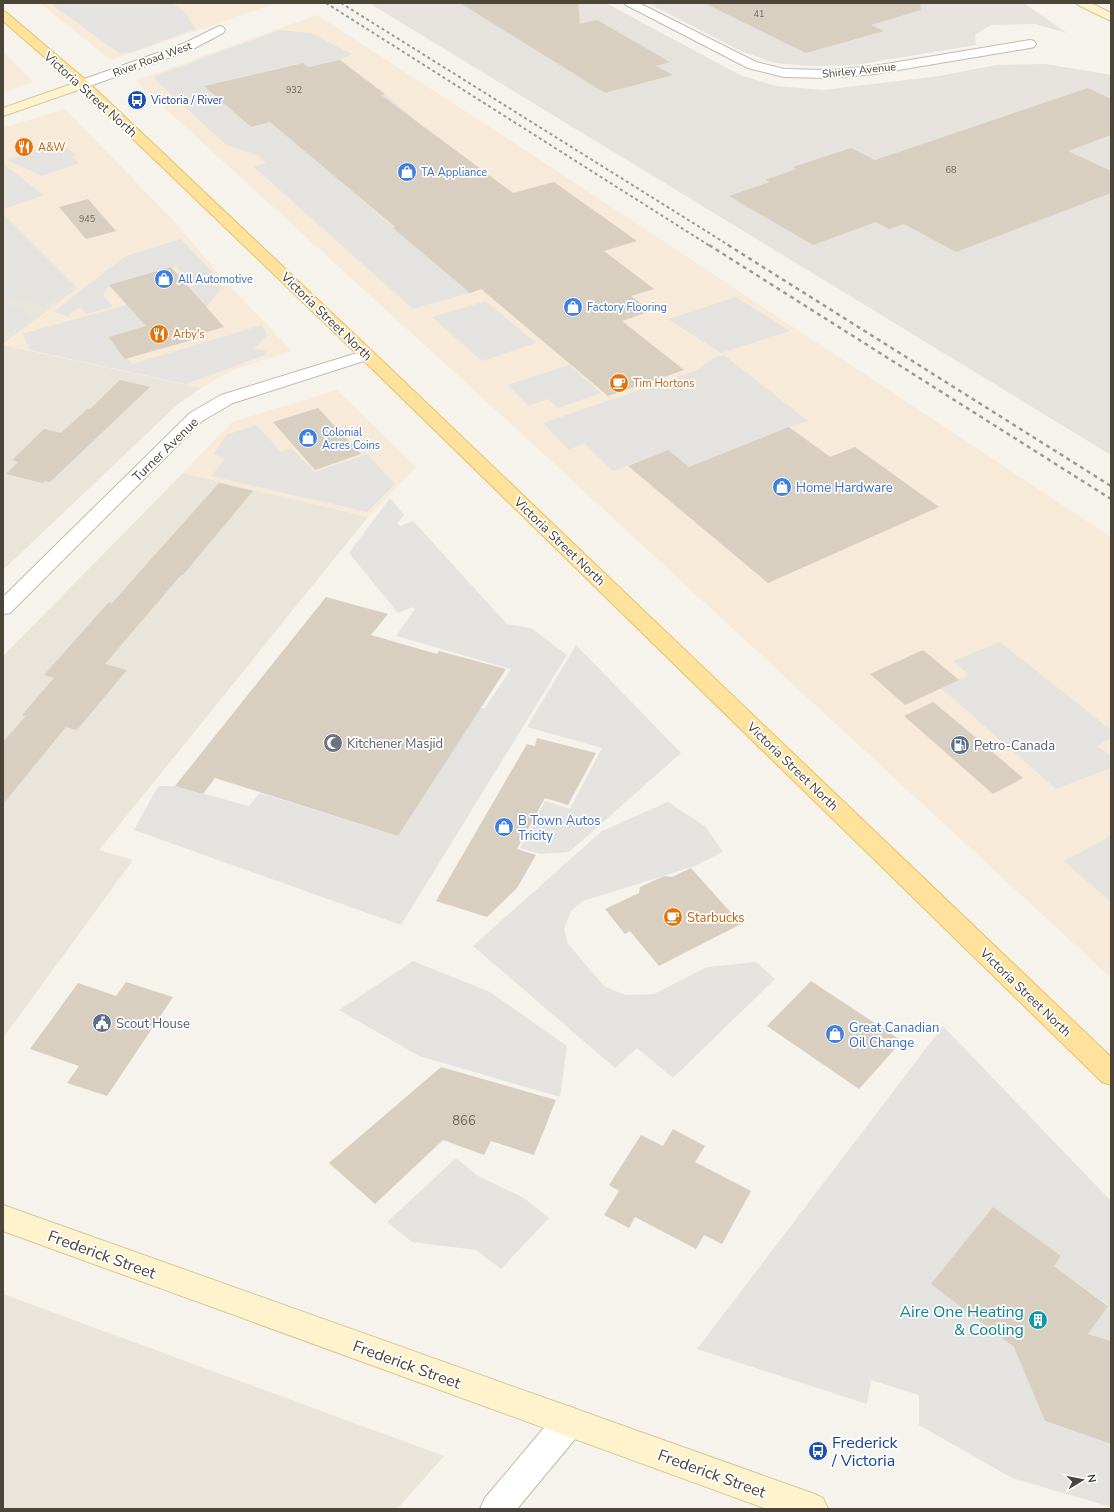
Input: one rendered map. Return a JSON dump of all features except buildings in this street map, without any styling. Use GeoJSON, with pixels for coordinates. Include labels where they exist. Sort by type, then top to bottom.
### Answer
{"type":"FeatureCollection","features":[{"type":"Feature","properties":{"kind":"main road"},"geometry":{"type":"LineString","coordinates":[[1082,3],[1111,17]]}},
{"type":"Feature","properties":{"kind":"main road","name":"Victoria Street North"},"geometry":{"type":"LineString","coordinates":[[3,15],[83,84],[367,355],[1111,1074]]}},
{"type":"Feature","properties":{"kind":"main road"},"geometry":{"type":"LineString","coordinates":[[3,112],[83,84]]}},
{"type":"Feature","properties":{"kind":"main road","name":"Frederick Street"},"geometry":{"type":"LineString","coordinates":[[3,1218],[812,1509]]}},
{"type":"Feature","properties":{"kind":"street","name":"Shirley Avenue"},"geometry":{"type":"LineString","coordinates":[[630,3],[752,65],[784,73],[828,74],[874,70],[1030,44]]}},
{"type":"Feature","properties":{"kind":"street","name":"River Road West"},"geometry":{"type":"LineString","coordinates":[[83,84],[189,46],[219,30]]}},
{"type":"Feature","properties":{"kind":"street","name":"Turner Avenue"},"geometry":{"type":"LineString","coordinates":[[3,608],[196,417],[227,399],[367,355]]}},
{"type":"Feature","properties":{"kind":"street"},"geometry":{"type":"LineString","coordinates":[[496,1509],[569,1422]]}},
{"type":"Feature","properties":{"kind":"shaded area"},"geometry":{"type":"Polygon","coordinates":[[[40,3],[277,3],[111,60],[40,3]]]}},
{"type":"Feature","properties":{"kind":"shaded area"},"geometry":{"type":"Polygon","coordinates":[[[50,3],[172,3],[184,12],[196,29],[132,52],[119,53],[50,3]]]}},
{"type":"Feature","properties":{"kind":"shaded area"},"geometry":{"type":"Polygon","coordinates":[[[369,3],[606,3],[740,75],[776,86],[824,90],[939,76],[997,65],[1046,64],[1111,75],[1111,455],[369,3]]]}},
{"type":"Feature","properties":{"kind":"shaded area"},"geometry":{"type":"Polygon","coordinates":[[[648,3],[1024,3],[1067,33],[1035,24],[991,25],[975,35],[976,45],[855,65],[808,66],[774,63],[741,51],[648,3]]]}},
{"type":"Feature","properties":{"kind":"shaded area"},"geometry":{"type":"Polygon","coordinates":[[[317,15],[548,165],[1111,537],[1111,978],[522,434],[135,81],[317,15]]]}},
{"type":"Feature","properties":{"kind":"shaded area"},"geometry":{"type":"Polygon","coordinates":[[[279,30],[311,33],[352,54],[340,60],[308,67],[302,63],[204,86],[251,127],[385,94],[423,127],[311,156],[470,293],[413,309],[254,167],[266,163],[257,155],[226,145],[153,77],[279,30]]]}},
{"type":"Feature","properties":{"kind":"shaded area"},"geometry":{"type":"Polygon","coordinates":[[[3,52],[33,82],[3,93],[3,52]]]}},
{"type":"Feature","properties":{"kind":"shaded area"},"geometry":{"type":"Polygon","coordinates":[[[65,109],[173,220],[222,278],[292,351],[235,369],[201,388],[3,345],[78,288],[3,213],[3,128],[65,109]]]}},
{"type":"Feature","properties":{"kind":"shaded area"},"geometry":{"type":"Polygon","coordinates":[[[50,145],[58,150],[66,148],[77,155],[72,157],[79,163],[42,176],[7,160],[50,145]]]}},
{"type":"Feature","properties":{"kind":"shaded area"},"geometry":{"type":"Polygon","coordinates":[[[3,164],[44,195],[4,209],[3,164]]]}},
{"type":"Feature","properties":{"kind":"shaded area"},"geometry":{"type":"Polygon","coordinates":[[[3,213],[78,288],[3,344],[3,213]]]}},
{"type":"Feature","properties":{"kind":"shaded area"},"geometry":{"type":"Polygon","coordinates":[[[3,217],[72,286],[44,307],[3,296],[3,217]]]}},
{"type":"Feature","properties":{"kind":"shaded area"},"geometry":{"type":"Polygon","coordinates":[[[181,239],[214,274],[190,281],[175,266],[109,285],[103,295],[113,307],[86,314],[80,307],[68,316],[53,312],[126,256],[181,239]]]}},
{"type":"Feature","properties":{"kind":"shaded area"},"geometry":{"type":"Polygon","coordinates":[[[201,284],[223,287],[204,310],[107,337],[132,364],[262,325],[267,335],[254,349],[266,351],[265,355],[186,384],[30,350],[22,334],[201,284]]]}},
{"type":"Feature","properties":{"kind":"shaded area"},"geometry":{"type":"Polygon","coordinates":[[[736,297],[790,331],[721,353],[668,319],[736,297]]]}},
{"type":"Feature","properties":{"kind":"shaded area"},"geometry":{"type":"Polygon","coordinates":[[[486,301],[536,343],[482,361],[432,317],[486,301]]]}},
{"type":"Feature","properties":{"kind":"shaded area"},"geometry":{"type":"Polygon","coordinates":[[[3,303],[23,308],[27,315],[36,317],[20,329],[14,328],[3,336],[3,303]]]}},
{"type":"Feature","properties":{"kind":"shaded area"},"geometry":{"type":"Polygon","coordinates":[[[3,345],[201,388],[178,404],[3,570],[3,345]]]}},
{"type":"Feature","properties":{"kind":"shaded area"},"geometry":{"type":"Polygon","coordinates":[[[724,355],[808,421],[789,427],[689,467],[668,450],[613,471],[584,443],[569,450],[543,423],[698,370],[713,358],[724,355]]]}},
{"type":"Feature","properties":{"kind":"shaded area"},"geometry":{"type":"Polygon","coordinates":[[[569,365],[601,393],[558,408],[548,399],[529,406],[507,385],[569,365]]]}},
{"type":"Feature","properties":{"kind":"shaded area"},"geometry":{"type":"Polygon","coordinates":[[[337,390],[416,467],[368,517],[183,473],[232,422],[337,390]]]}},
{"type":"Feature","properties":{"kind":"shaded area"},"geometry":{"type":"Polygon","coordinates":[[[257,425],[281,452],[291,448],[315,472],[367,454],[395,484],[367,512],[211,476],[225,459],[214,454],[226,435],[257,425]]]}},
{"type":"Feature","properties":{"kind":"shaded area"},"geometry":{"type":"Polygon","coordinates":[[[183,473],[368,517],[99,850],[133,860],[3,1038],[3,656],[183,473]]]}},
{"type":"Feature","properties":{"kind":"shaded area"},"geometry":{"type":"Polygon","coordinates":[[[390,498],[404,515],[397,524],[400,526],[413,521],[507,624],[531,628],[567,655],[401,925],[134,830],[158,786],[175,786],[249,806],[260,793],[398,836],[480,708],[485,708],[511,669],[396,636],[415,609],[413,607],[398,613],[349,553],[390,498]]]}},
{"type":"Feature","properties":{"kind":"shaded area"},"geometry":{"type":"Polygon","coordinates":[[[1000,642],[1111,730],[1111,738],[1097,746],[1111,756],[1111,768],[1056,789],[941,688],[969,675],[953,661],[1000,642]]]}},
{"type":"Feature","properties":{"kind":"shaded area"},"geometry":{"type":"Polygon","coordinates":[[[576,645],[681,753],[569,852],[540,854],[520,848],[545,801],[570,809],[602,748],[527,727],[576,645]]]}},
{"type":"Feature","properties":{"kind":"shaded area"},"geometry":{"type":"Polygon","coordinates":[[[668,802],[705,826],[723,852],[695,866],[583,901],[571,911],[564,929],[568,944],[605,987],[626,995],[654,994],[707,967],[756,962],[775,979],[673,1078],[637,1048],[615,1068],[473,946],[602,831],[668,802]]]}},
{"type":"Feature","properties":{"kind":"shaded area"},"geometry":{"type":"Polygon","coordinates":[[[1111,836],[1111,902],[1064,861],[1111,836]]]}},
{"type":"Feature","properties":{"kind":"shaded area"},"geometry":{"type":"Polygon","coordinates":[[[413,961],[490,992],[567,1046],[560,1097],[419,1056],[339,1010],[413,961]]]}},
{"type":"Feature","properties":{"kind":"shaded area"},"geometry":{"type":"Polygon","coordinates":[[[943,1026],[1111,1201],[1111,1341],[1088,1334],[1108,1305],[1054,1266],[993,1208],[1037,1365],[1048,1393],[1044,1421],[1111,1444],[1111,1507],[1012,1478],[919,1425],[919,1395],[871,1380],[867,1404],[697,1349],[943,1026]]]}},
{"type":"Feature","properties":{"kind":"shaded area"},"geometry":{"type":"Polygon","coordinates":[[[456,1158],[478,1176],[524,1198],[549,1218],[501,1269],[476,1250],[412,1242],[387,1222],[456,1158]]]}},
{"type":"Feature","properties":{"kind":"shaded area"},"geometry":{"type":"Polygon","coordinates":[[[3,1294],[444,1456],[397,1509],[3,1509],[3,1294]]]}},
{"type":"Feature","properties":{"kind":"railway"},"geometry":{"type":"LineString","coordinates":[[326,3],[710,246]]}},
{"type":"Feature","properties":{"kind":"railway"},"geometry":{"type":"LineString","coordinates":[[341,3],[730,246]]}},
{"type":"Feature","properties":{"kind":"railway"},"geometry":{"type":"LineString","coordinates":[[709,245],[1111,499]]}},
{"type":"Feature","properties":{"kind":"railway"},"geometry":{"type":"LineString","coordinates":[[728,245],[1111,486]]}},
{"type":"Feature","properties":{"kind":"place","name":"Victoria / River"},"geometry":{"type":"Point","coordinates":[137,100]}},
{"type":"Feature","properties":{"kind":"place","name":"A&W"},"geometry":{"type":"Point","coordinates":[24,147]}},
{"type":"Feature","properties":{"kind":"place","name":"TA Appliance"},"geometry":{"type":"Point","coordinates":[407,172]}},
{"type":"Feature","properties":{"kind":"place","name":"All Automotive"},"geometry":{"type":"Point","coordinates":[164,279]}},
{"type":"Feature","properties":{"kind":"place","name":"Factory Flooring"},"geometry":{"type":"Point","coordinates":[573,307]}},
{"type":"Feature","properties":{"kind":"place","name":"Arby's"},"geometry":{"type":"Point","coordinates":[159,334]}},
{"type":"Feature","properties":{"kind":"place","name":"Tim Hortons"},"geometry":{"type":"Point","coordinates":[619,383]}},
{"type":"Feature","properties":{"kind":"place","name":"Colonial Acres Coins"},"geometry":{"type":"Point","coordinates":[308,438]}},
{"type":"Feature","properties":{"kind":"place","name":"Home Hardware"},"geometry":{"type":"Point","coordinates":[782,487]}},
{"type":"Feature","properties":{"kind":"place","name":"Kitchener Masjid"},"geometry":{"type":"Point","coordinates":[333,743]}},
{"type":"Feature","properties":{"kind":"place","name":"Petro-Canada"},"geometry":{"type":"Point","coordinates":[960,745]}},
{"type":"Feature","properties":{"kind":"place","name":"B Town Autos Tricity"},"geometry":{"type":"Point","coordinates":[504,827]}},
{"type":"Feature","properties":{"kind":"place","name":"Starbucks"},"geometry":{"type":"Point","coordinates":[673,917]}},
{"type":"Feature","properties":{"kind":"place","name":"Scout House"},"geometry":{"type":"Point","coordinates":[102,1023]}},
{"type":"Feature","properties":{"kind":"place","name":"Great Canadian Oil Change"},"geometry":{"type":"Point","coordinates":[835,1034]}},
{"type":"Feature","properties":{"kind":"place","name":"Aire One Heating & Cooling"},"geometry":{"type":"Point","coordinates":[1038,1320]}},
{"type":"Feature","properties":{"kind":"place","name":"Frederick / Victoria"},"geometry":{"type":"Point","coordinates":[818,1451]}}]}
